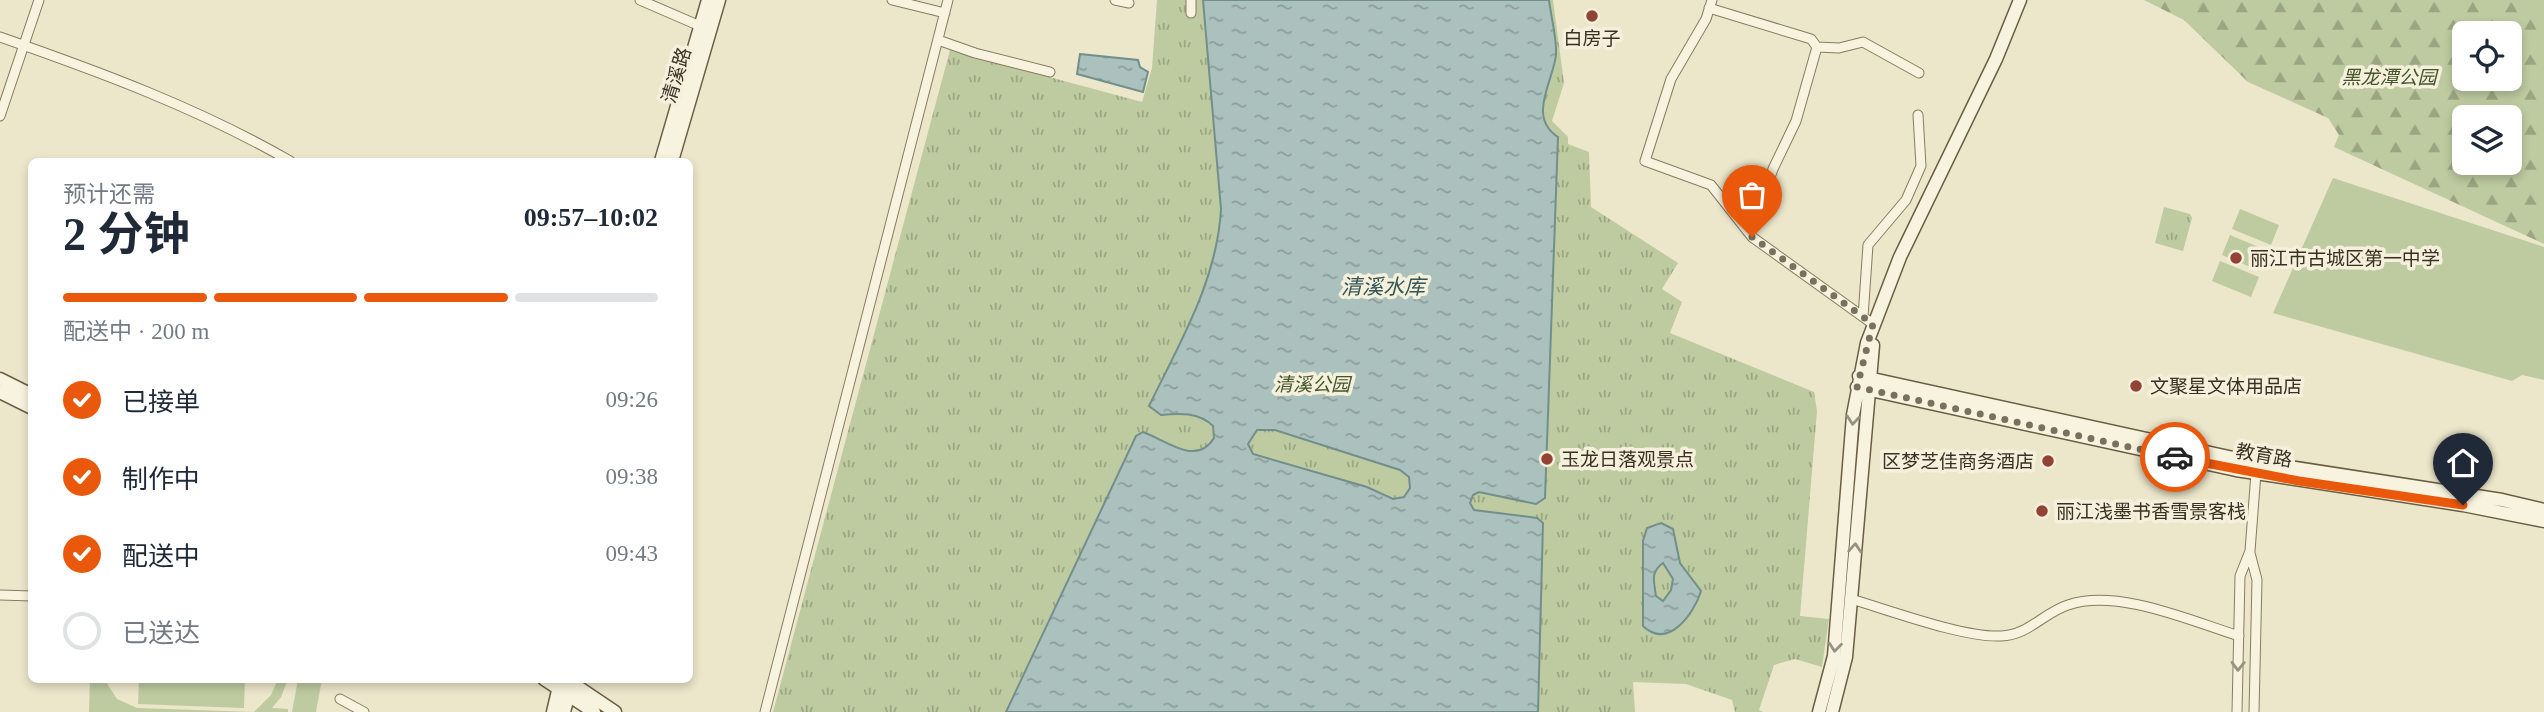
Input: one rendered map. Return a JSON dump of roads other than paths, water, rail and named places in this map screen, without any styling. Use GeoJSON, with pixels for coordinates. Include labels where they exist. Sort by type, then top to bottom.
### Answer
{"type":"FeatureCollection","features":[{"type":"Feature","properties":{"kind":"street"},"geometry":{"type":"LineString","coordinates":[[0,116],[39,0]]}},
{"type":"Feature","properties":{"kind":"street"},"geometry":{"type":"LineString","coordinates":[[640,0],[700,26]]}},
{"type":"Feature","properties":{"kind":"street","name":"清溪路"},"geometry":{"type":"LineString","coordinates":[[662,158],[708,0]]}},
{"type":"Feature","properties":{"kind":"street","name":"清溪路"},"geometry":{"type":"LineString","coordinates":[[673,158],[719,0]]}},
{"type":"Feature","properties":{"kind":"street"},"geometry":{"type":"LineString","coordinates":[[892,0],[945,13]]}},
{"type":"Feature","properties":{"kind":"street"},"geometry":{"type":"LineString","coordinates":[[765,712],[948,0]]}},
{"type":"Feature","properties":{"kind":"street"},"geometry":{"type":"LineString","coordinates":[[1115,0],[1129,3]]}},
{"type":"Feature","properties":{"kind":"street"},"geometry":{"type":"LineString","coordinates":[[1191,0],[1191,13]]}},
{"type":"Feature","properties":{"kind":"street"},"geometry":{"type":"LineString","coordinates":[[1832,712],[1843,674],[1851,599],[1863,382],[1880,306],[1929,196],[1997,59],[2020,0]]}},
{"type":"Feature","properties":{"kind":"street"},"geometry":{"type":"LineString","coordinates":[[1817,47],[1811,39],[1711,4],[1692,47],[1671,79],[1645,161],[1705,181],[1715,189],[1750,234],[1777,257],[1868,321]]}},
{"type":"Feature","properties":{"kind":"street"},"geometry":{"type":"LineString","coordinates":[[0,37],[176,102],[232,128],[285,158]]}},
{"type":"Feature","properties":{"kind":"street"},"geometry":{"type":"LineString","coordinates":[[938,40],[975,54],[1050,72]]}},
{"type":"Feature","properties":{"kind":"street"},"geometry":{"type":"LineString","coordinates":[[1817,47],[1839,48],[1863,42],[1919,74]]}},
{"type":"Feature","properties":{"kind":"street"},"geometry":{"type":"LineString","coordinates":[[1750,234],[1773,169],[1796,121],[1817,47]]}},
{"type":"Feature","properties":{"kind":"street"},"geometry":{"type":"LineString","coordinates":[[1819,712],[1834,656],[1863,382],[1868,321],[1868,244],[1913,187],[1923,159],[1918,115]]}},
{"type":"Feature","properties":{"kind":"street"},"geometry":{"type":"LineString","coordinates":[[1913,187],[1929,196]]}},
{"type":"Feature","properties":{"kind":"street"},"geometry":{"type":"LineString","coordinates":[[1868,321],[1880,306]]}},
{"type":"Feature","properties":{"kind":"street"},"geometry":{"type":"LineString","coordinates":[[0,379],[28,393]]}},
{"type":"Feature","properties":{"kind":"street","name":"教育路"},"geometry":{"type":"LineString","coordinates":[[1863,382],[2256,473],[2463,505],[2544,521]]}},
{"type":"Feature","properties":{"kind":"street","name":"教育路"},"geometry":{"type":"LineString","coordinates":[[1863,382],[2238,459],[2490,498],[2544,510]]}},
{"type":"Feature","properties":{"kind":"street"},"geometry":{"type":"LineString","coordinates":[[0,392],[28,406]]}},
{"type":"Feature","properties":{"kind":"street"},"geometry":{"type":"LineString","coordinates":[[2237,712],[2240,576],[2250,551],[2256,473]]}},
{"type":"Feature","properties":{"kind":"street"},"geometry":{"type":"LineString","coordinates":[[2250,551],[2257,580],[2254,712]]}},
{"type":"Feature","properties":{"kind":"street"},"geometry":{"type":"LineString","coordinates":[[0,595],[28,596]]}},
{"type":"Feature","properties":{"kind":"street"},"geometry":{"type":"LineString","coordinates":[[1851,599],[1988,636],[2023,632],[2062,607],[2092,601],[2152,609],[2239,636]]}},
{"type":"Feature","properties":{"kind":"street"},"geometry":{"type":"LineString","coordinates":[[553,712],[566,684]]}},
{"type":"Feature","properties":{"kind":"street"},"geometry":{"type":"LineString","coordinates":[[564,712],[566,684]]}},
{"type":"Feature","properties":{"kind":"street"},"geometry":{"type":"LineString","coordinates":[[566,684],[594,712]]}},
{"type":"Feature","properties":{"kind":"street"},"geometry":{"type":"LineString","coordinates":[[566,684],[615,712]]}},
{"type":"Feature","properties":{"kind":"street"},"geometry":{"type":"LineString","coordinates":[[340,699],[364,712]]}},
{"type":"Feature","properties":{"kind":"water","name":"清溪水库"},"geometry":{"type":"Polygon","coordinates":[[[1203,0],[1549,0],[1556,55],[1543,109],[1544,120],[1558,137],[1545,498],[1536,504],[1479,492],[1473,495],[1470,503],[1474,510],[1537,518],[1543,523],[1538,712],[1006,712],[1136,436],[1143,432],[1190,451],[1207,446],[1214,438],[1213,426],[1202,418],[1182,414],[1161,415],[1149,406],[1205,286],[1218,236],[1221,209],[1203,0]],[[1257,430],[1248,444],[1253,454],[1367,487],[1393,499],[1404,497],[1410,488],[1409,477],[1400,470],[1275,430],[1257,430]]]}},
{"type":"Feature","properties":{"kind":"water"},"geometry":{"type":"Polygon","coordinates":[[[1080,54],[1138,60],[1140,67],[1148,72],[1143,92],[1077,74],[1080,54]]]}},
{"type":"Feature","properties":{"kind":"water"},"geometry":{"type":"Polygon","coordinates":[[[1661,523],[1673,529],[1680,563],[1701,591],[1686,619],[1670,632],[1662,634],[1643,626],[1643,541],[1647,528],[1661,523]],[[1663,563],[1656,570],[1656,596],[1663,601],[1671,590],[1673,579],[1663,563]]]}},
{"type":"Feature","properties":{"kind":"place","name":"白房子"},"geometry":{"type":"Point","coordinates":[1592,16]}},
{"type":"Feature","properties":{"kind":"place","name":"丽江市古城区第一中学"},"geometry":{"type":"Point","coordinates":[2236,258]}},
{"type":"Feature","properties":{"kind":"place","name":"文聚星文体用品店"},"geometry":{"type":"Point","coordinates":[2136,386]}},
{"type":"Feature","properties":{"kind":"place","name":"玉龙日落观景点"},"geometry":{"type":"Point","coordinates":[1547,459]}},
{"type":"Feature","properties":{"kind":"place","name":"区梦芝佳商务酒店"},"geometry":{"type":"Point","coordinates":[2048,461]}},
{"type":"Feature","properties":{"kind":"place","name":"丽江浅墨书香雪景客栈"},"geometry":{"type":"Point","coordinates":[2042,511]}},
{"type":"Feature","properties":{"kind":"park label","name":"黑龙潭公园"},"geometry":{"type":"Point","coordinates":[2389,77]}},
{"type":"Feature","properties":{"kind":"park label","name":"清溪公园"},"geometry":{"type":"Point","coordinates":[1312,384]}}]}
